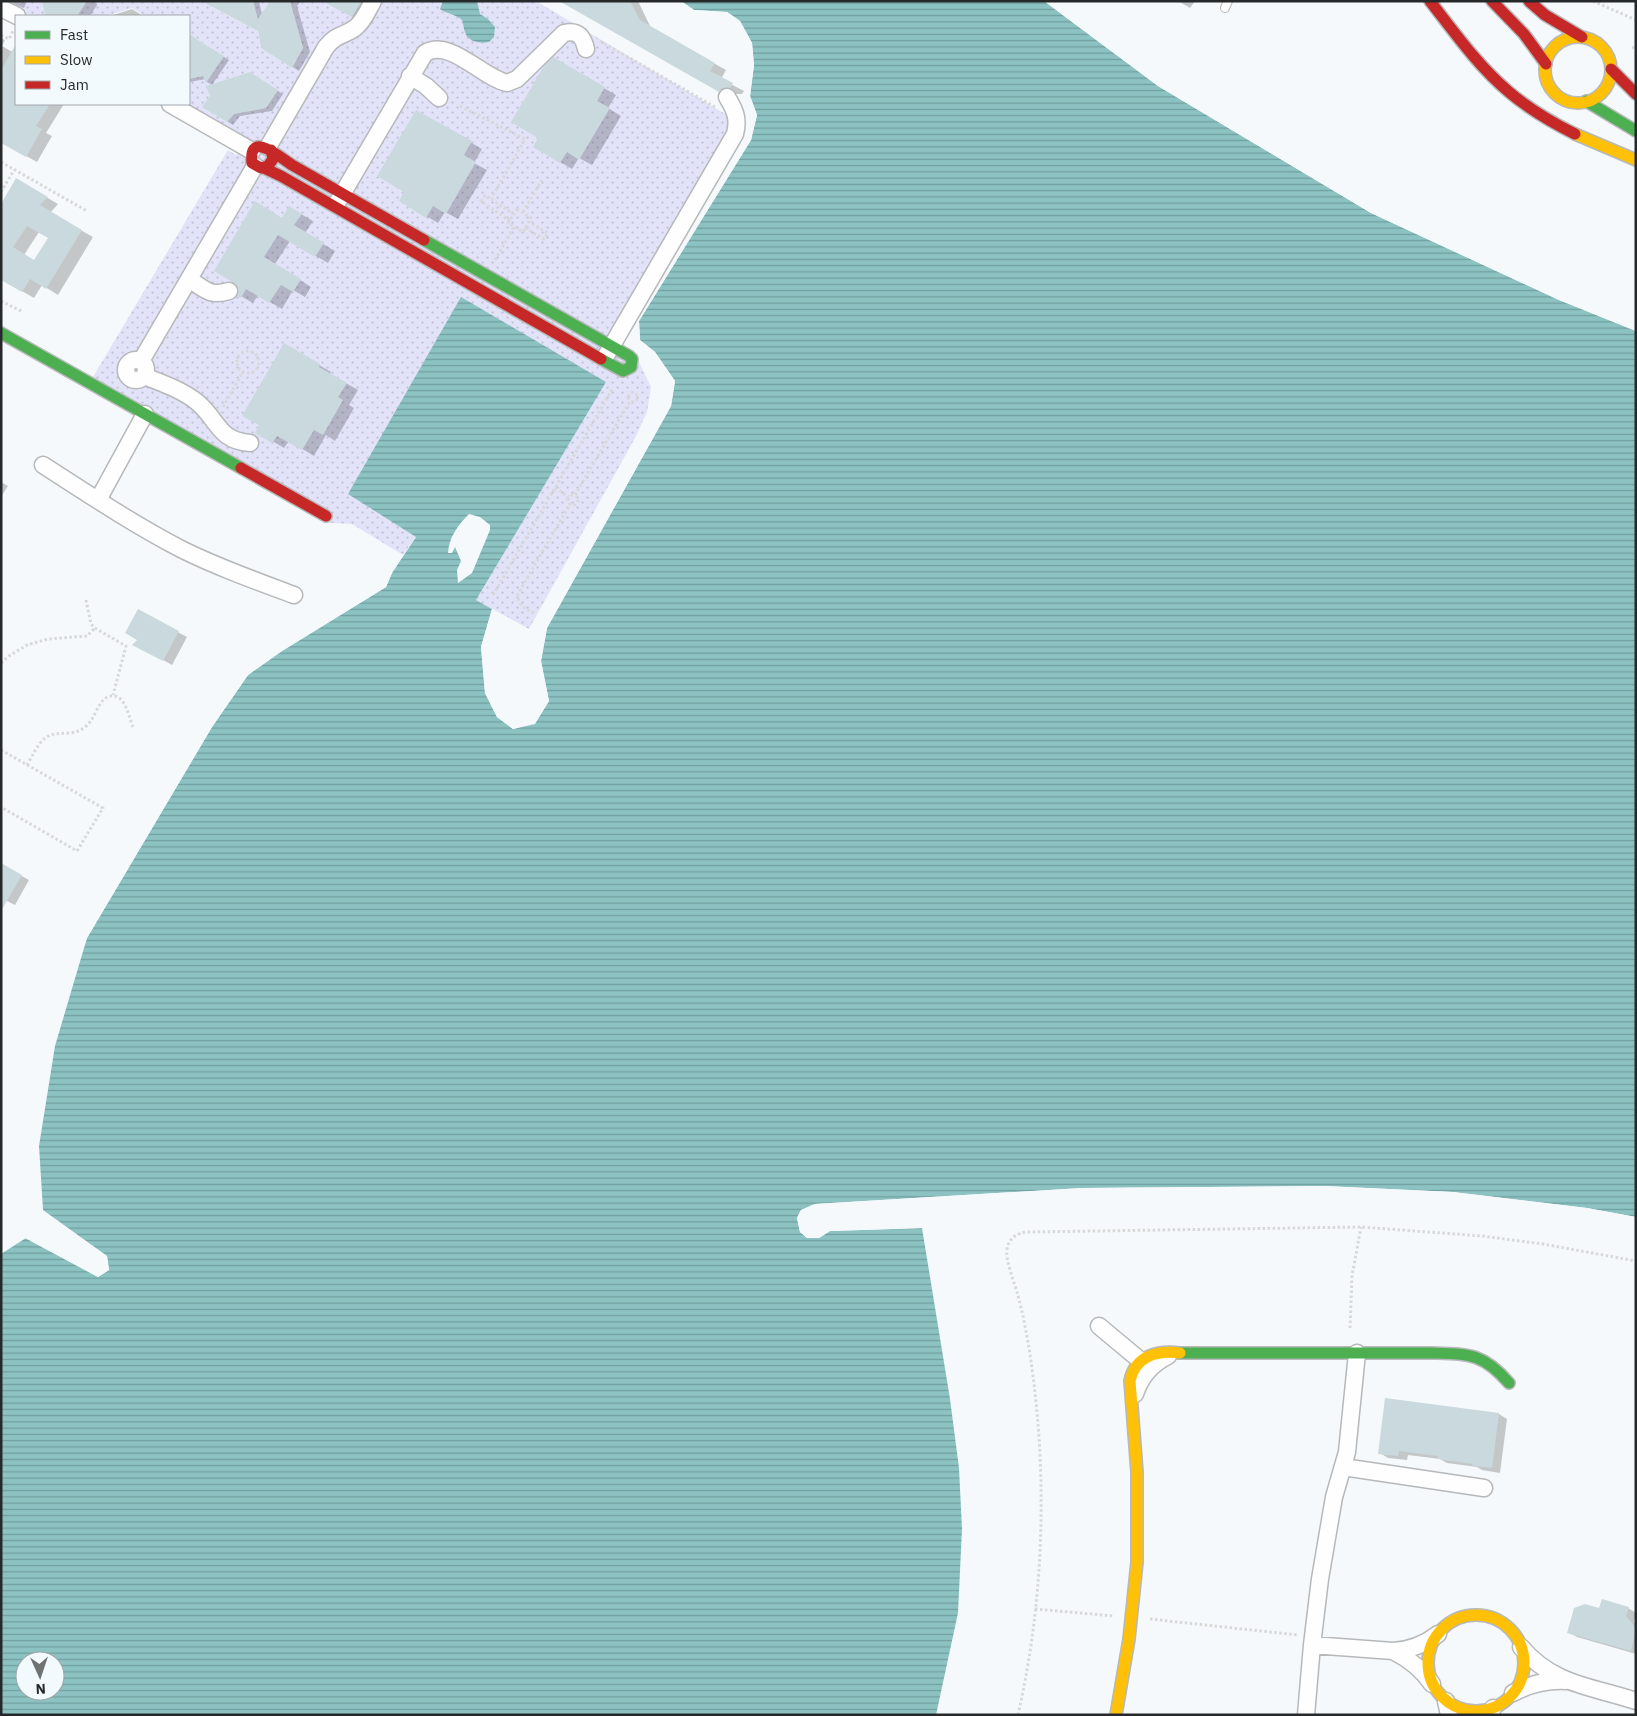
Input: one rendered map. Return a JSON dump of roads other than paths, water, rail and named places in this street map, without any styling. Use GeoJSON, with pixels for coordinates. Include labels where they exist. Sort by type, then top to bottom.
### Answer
{"type":"FeatureCollection","features":[{"type":"Feature","properties":{"kind":"street"},"geometry":{"type":"LineString","coordinates":[[250,443],[232,439],[219,430],[202,407],[190,397],[142,369],[189,279],[330,42],[357,27],[373,1]]}},
{"type":"Feature","properties":{"kind":"street"},"geometry":{"type":"LineString","coordinates":[[1431,1],[1477,61],[1518,100],[1573,134],[1636,160]]}},
{"type":"Feature","properties":{"kind":"street"},"geometry":{"type":"LineString","coordinates":[[1492,1],[1524,34],[1546,64]]}},
{"type":"Feature","properties":{"kind":"street"},"geometry":{"type":"LineString","coordinates":[[1529,1],[1545,15],[1602,47],[1607,54],[1611,69],[1636,94]]}},
{"type":"Feature","properties":{"kind":"street"},"geometry":{"type":"LineString","coordinates":[[1,8],[15,15]]}},
{"type":"Feature","properties":{"kind":"street"},"geometry":{"type":"LineString","coordinates":[[339,200],[425,53],[437,48],[444,49],[503,82],[511,82],[560,35],[572,32],[585,43]]}},
{"type":"Feature","properties":{"kind":"street"},"geometry":{"type":"LineString","coordinates":[[1582,37],[1565,39],[1552,49],[1546,64],[1547,80],[1556,94],[1570,101],[1586,102],[1636,131]]}},
{"type":"Feature","properties":{"kind":"street"},"geometry":{"type":"LineString","coordinates":[[1586,102],[1598,96],[1606,87],[1611,69]]}},
{"type":"Feature","properties":{"kind":"street"},"geometry":{"type":"LineString","coordinates":[[410,76],[426,86],[439,98]]}},
{"type":"Feature","properties":{"kind":"street"},"geometry":{"type":"LineString","coordinates":[[607,353],[735,134],[736,111],[727,97]]}},
{"type":"Feature","properties":{"kind":"street"},"geometry":{"type":"LineString","coordinates":[[172,105],[262,157],[281,176],[339,200],[477,276],[607,353],[623,371],[631,367],[632,359],[629,356],[607,353],[477,276]]}},
{"type":"Feature","properties":{"kind":"street"},"geometry":{"type":"LineString","coordinates":[[262,157],[287,162],[339,200]]}},
{"type":"Feature","properties":{"kind":"street"},"geometry":{"type":"LineString","coordinates":[[189,279],[212,294],[229,291]]}},
{"type":"Feature","properties":{"kind":"street"},"geometry":{"type":"LineString","coordinates":[[1,333],[326,516]]}},
{"type":"Feature","properties":{"kind":"street"},"geometry":{"type":"LineString","coordinates":[[98,500],[145,414]]}},
{"type":"Feature","properties":{"kind":"street"},"geometry":{"type":"LineString","coordinates":[[43,465],[158,536],[195,556],[294,596]]}},
{"type":"Feature","properties":{"kind":"street"},"geometry":{"type":"LineString","coordinates":[[1099,1326],[1140,1361]]}},
{"type":"Feature","properties":{"kind":"street"},"geometry":{"type":"LineString","coordinates":[[1116,1715],[1133,1618],[1138,1512],[1133,1404],[1130,1386],[1131,1377],[1140,1361],[1155,1352],[1163,1350],[1179,1352],[1432,1353],[1478,1357],[1493,1364],[1509,1383]]}},
{"type":"Feature","properties":{"kind":"street"},"geometry":{"type":"LineString","coordinates":[[1133,1404],[1138,1386],[1147,1370],[1162,1359],[1179,1352]]}},
{"type":"Feature","properties":{"kind":"street"},"geometry":{"type":"LineString","coordinates":[[1306,1715],[1313,1641],[1332,1511],[1348,1445],[1357,1353]]}},
{"type":"Feature","properties":{"kind":"street"},"geometry":{"type":"LineString","coordinates":[[1343,1467],[1484,1488]]}},
{"type":"Feature","properties":{"kind":"street"},"geometry":{"type":"LineString","coordinates":[[1313,1641],[1393,1651],[1412,1648],[1430,1640],[1448,1624],[1461,1618],[1476,1615],[1490,1618],[1503,1624],[1514,1634],[1521,1647],[1537,1664],[1557,1677],[1636,1701]]}},
{"type":"Feature","properties":{"kind":"street"},"geometry":{"type":"LineString","coordinates":[[1432,1684],[1428,1672],[1428,1658],[1431,1645],[1438,1634]]}},
{"type":"Feature","properties":{"kind":"street"},"geometry":{"type":"LineString","coordinates":[[1393,1651],[1419,1668],[1448,1708],[1457,1707],[1469,1710],[1492,1711],[1513,1693],[1519,1684],[1524,1666],[1521,1647]]}},
{"type":"Feature","properties":{"kind":"street"},"geometry":{"type":"LineString","coordinates":[[1513,1693],[1545,1682],[1568,1681]]}}]}
